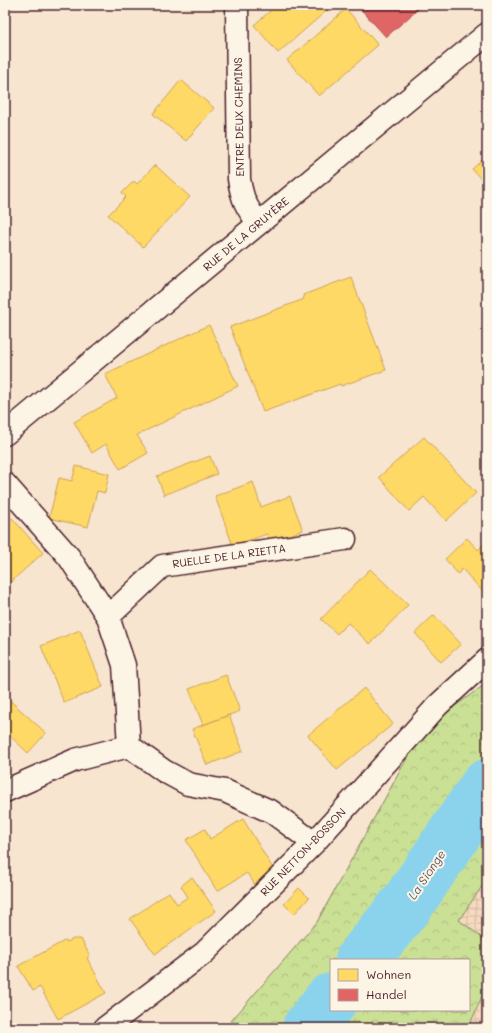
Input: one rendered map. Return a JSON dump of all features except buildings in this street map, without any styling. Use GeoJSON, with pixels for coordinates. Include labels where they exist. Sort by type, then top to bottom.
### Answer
{"type":"FeatureCollection","features":[{"type":"Feature","properties":{"kind":"street","name":"ENTRE DEUX CHEMINS"},"geometry":{"type":"LineString","coordinates":[[238,5],[239,178],[241,192],[245,203],[249,212],[259,224]]}},
{"type":"Feature","properties":{"kind":"street","name":"RUE DE LA GRUYÈRE"},"geometry":{"type":"LineString","coordinates":[[5,434],[487,34]]}},
{"type":"Feature","properties":{"kind":"street"},"geometry":{"type":"LineString","coordinates":[[5,484],[68,557],[108,617],[124,665],[129,746]]}},
{"type":"Feature","properties":{"kind":"street","name":"RUELLE DE LA RIETTA"},"geometry":{"type":"LineString","coordinates":[[108,617],[162,566],[345,539]]}},
{"type":"Feature","properties":{"kind":"street","name":"RUE NETTON-BOSSON"},"geometry":{"type":"LineString","coordinates":[[105,1028],[204,953],[314,844],[438,705],[487,660]]}},
{"type":"Feature","properties":{"kind":"street"},"geometry":{"type":"LineString","coordinates":[[5,792],[75,760],[129,746]]}},
{"type":"Feature","properties":{"kind":"street"},"geometry":{"type":"LineString","coordinates":[[129,746],[164,771],[188,784],[225,791],[272,812],[314,844]]}},
{"type":"Feature","properties":{"kind":"shaded area"},"geometry":{"type":"Polygon","coordinates":[[[487,879],[487,946],[480,936],[459,920],[487,879]]]}},
{"type":"Feature","properties":{"kind":"shaded area"},"geometry":{"type":"Polygon","coordinates":[[[487,985],[487,1023],[470,1024],[487,985]]]}},
{"type":"Feature","properties":{"kind":"green space"},"geometry":{"type":"Polygon","coordinates":[[[487,683],[487,879],[459,920],[480,936],[487,946],[487,985],[470,1024],[466,1028],[225,1028],[317,922],[423,729],[487,683]]]}},
{"type":"Feature","properties":{"kind":"waterway","name":"La Sionge"},"geometry":{"type":"LineString","coordinates":[[363,959],[407,904],[487,786]]}},
{"type":"Feature","properties":{"kind":"waterway","name":"La Sionge"},"geometry":{"type":"LineString","coordinates":[[309,1028],[330,1001]]}}]}
